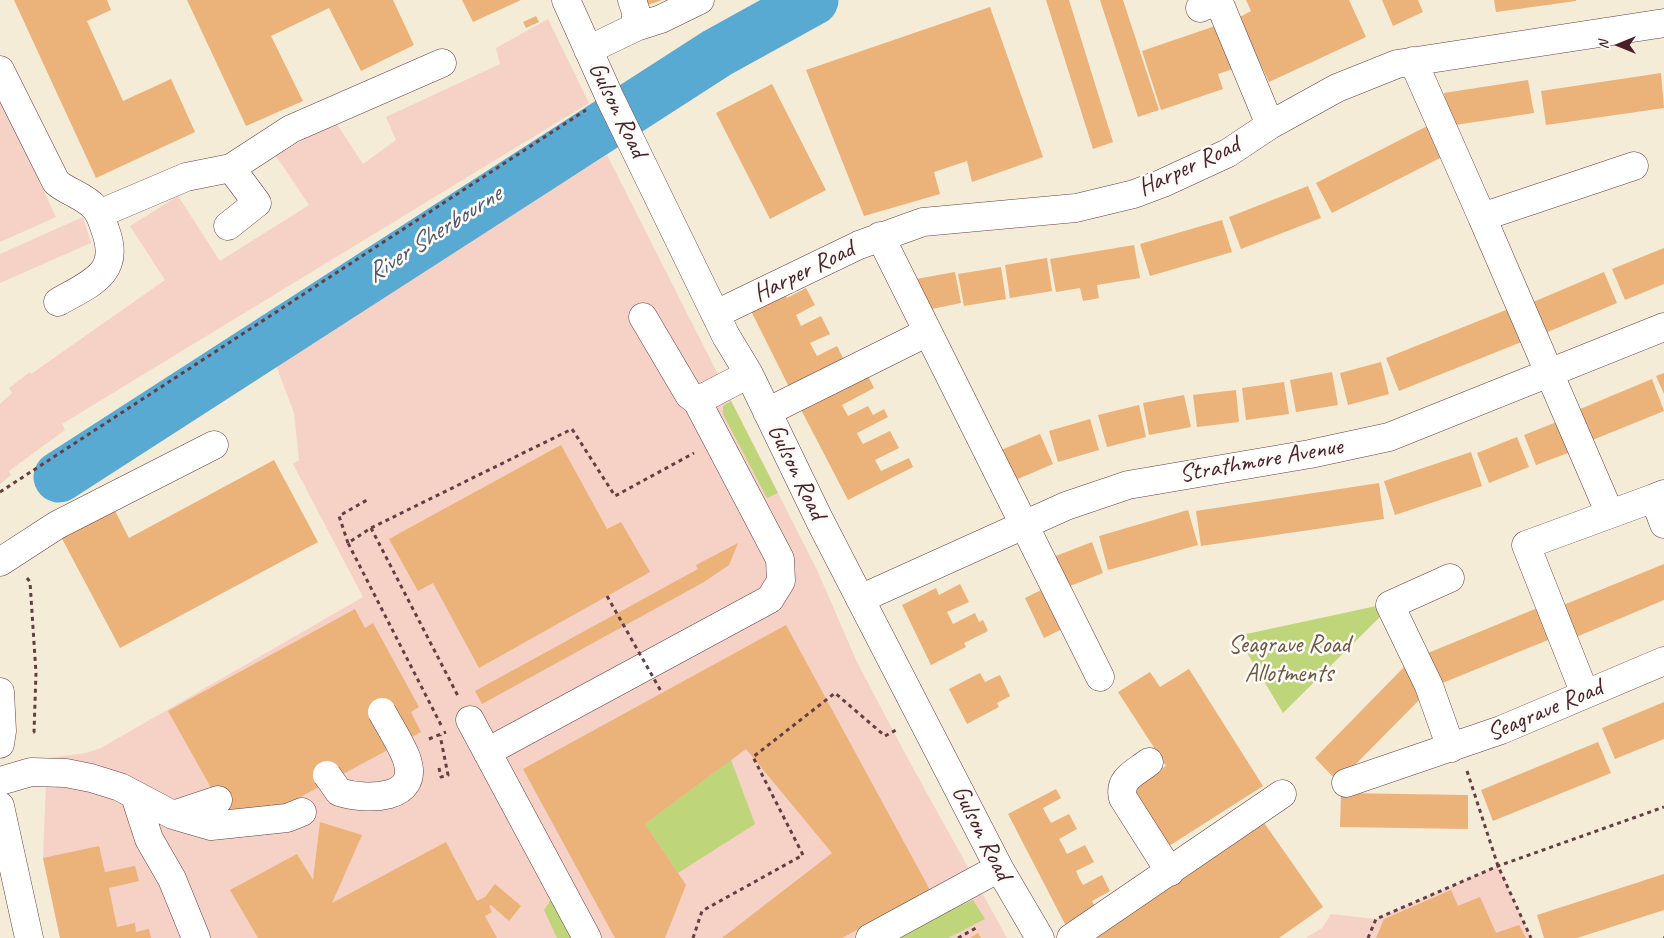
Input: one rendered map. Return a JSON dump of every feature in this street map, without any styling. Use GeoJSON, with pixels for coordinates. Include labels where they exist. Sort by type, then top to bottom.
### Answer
{"type":"FeatureCollection","features":[{"type":"Feature","properties":{"kind":"street","name":"Gulson Road"},"geometry":{"type":"LineString","coordinates":[[566,0],[609,97],[860,599],[999,868],[1040,938]]}},
{"type":"Feature","properties":{"kind":"street"},"geometry":{"type":"LineString","coordinates":[[632,0],[636,12],[636,27]]}},
{"type":"Feature","properties":{"kind":"street"},"geometry":{"type":"LineString","coordinates":[[588,50],[700,0]]}},
{"type":"Feature","properties":{"kind":"street"},"geometry":{"type":"LineString","coordinates":[[1200,8],[1211,3],[1222,7],[1270,125]]}},
{"type":"Feature","properties":{"kind":"street","name":"Harper Road"},"geometry":{"type":"LineString","coordinates":[[716,314],[880,236],[923,222],[1076,208],[1134,194],[1163,183],[1228,152],[1270,125],[1345,84],[1370,73],[1413,61],[1664,23]]}},
{"type":"Feature","properties":{"kind":"street"},"geometry":{"type":"LineString","coordinates":[[1413,61],[1610,514]]}},
{"type":"Feature","properties":{"kind":"street"},"geometry":{"type":"LineString","coordinates":[[99,214],[186,177],[231,168],[291,129],[442,63]]}},
{"type":"Feature","properties":{"kind":"street"},"geometry":{"type":"LineString","coordinates":[[0,70],[56,182],[65,190],[94,206],[99,214],[109,242],[109,264],[99,278],[58,302]]}},
{"type":"Feature","properties":{"kind":"street"},"geometry":{"type":"LineString","coordinates":[[1482,217],[1634,166]]}},
{"type":"Feature","properties":{"kind":"street"},"geometry":{"type":"LineString","coordinates":[[228,226],[257,203],[231,168]]}},
{"type":"Feature","properties":{"kind":"street"},"geometry":{"type":"LineString","coordinates":[[880,236],[1100,677]]}},
{"type":"Feature","properties":{"kind":"street"},"geometry":{"type":"LineString","coordinates":[[487,752],[770,599],[780,581],[780,559],[697,401],[689,395],[672,370],[643,317]]}},
{"type":"Feature","properties":{"kind":"street","name":"Strathmore Avenue"},"geometry":{"type":"LineString","coordinates":[[860,599],[1066,506],[1128,486],[1310,454],[1389,437],[1664,327]]}},
{"type":"Feature","properties":{"kind":"street"},"geometry":{"type":"LineString","coordinates":[[767,412],[928,332]]}},
{"type":"Feature","properties":{"kind":"street"},"geometry":{"type":"LineString","coordinates":[[697,401],[748,374]]}},
{"type":"Feature","properties":{"kind":"street"},"geometry":{"type":"LineString","coordinates":[[7,558],[57,525],[214,445]]}},
{"type":"Feature","properties":{"kind":"street"},"geometry":{"type":"LineString","coordinates":[[1585,694],[1526,545],[1659,496],[1664,524]]}},
{"type":"Feature","properties":{"kind":"street"},"geometry":{"type":"LineString","coordinates":[[1450,578],[1390,605],[1429,686],[1455,747]]}},
{"type":"Feature","properties":{"kind":"street","name":"Seagrave Road"},"geometry":{"type":"LineString","coordinates":[[1346,782],[1455,747],[1664,661]]}},
{"type":"Feature","properties":{"kind":"street"},"geometry":{"type":"LineString","coordinates":[[0,692],[1,738]]}},
{"type":"Feature","properties":{"kind":"street"},"geometry":{"type":"LineString","coordinates":[[327,775],[339,792],[350,796],[381,798],[401,788],[407,779],[406,758],[382,712]]}},
{"type":"Feature","properties":{"kind":"street"},"geometry":{"type":"LineString","coordinates":[[470,720],[587,938]]}},
{"type":"Feature","properties":{"kind":"street"},"geometry":{"type":"LineString","coordinates":[[1149,762],[1124,781],[1121,789],[1123,798],[1170,872]]}},
{"type":"Feature","properties":{"kind":"street"},"geometry":{"type":"LineString","coordinates":[[0,781],[31,772],[66,773],[110,783],[173,815],[211,826],[287,818],[302,812]]}},
{"type":"Feature","properties":{"kind":"street"},"geometry":{"type":"LineString","coordinates":[[1072,938],[1282,794]]}},
{"type":"Feature","properties":{"kind":"street"},"geometry":{"type":"LineString","coordinates":[[135,796],[149,839],[172,879],[196,938]]}},
{"type":"Feature","properties":{"kind":"street"},"geometry":{"type":"LineString","coordinates":[[173,815],[218,800]]}},
{"type":"Feature","properties":{"kind":"street"},"geometry":{"type":"LineString","coordinates":[[0,806],[29,938]]}},
{"type":"Feature","properties":{"kind":"street"},"geometry":{"type":"LineString","coordinates":[[870,938],[999,868]]}},
{"type":"Feature","properties":{"kind":"path"},"geometry":{"type":"LineString","coordinates":[[0,492],[609,97]]}},
{"type":"Feature","properties":{"kind":"path"},"geometry":{"type":"LineString","coordinates":[[348,543],[370,528],[572,428],[615,496],[701,450]]}},
{"type":"Feature","properties":{"kind":"path"},"geometry":{"type":"LineString","coordinates":[[367,500],[339,516],[348,543],[445,732]]}},
{"type":"Feature","properties":{"kind":"path"},"geometry":{"type":"LineString","coordinates":[[370,528],[445,672]]}},
{"type":"Feature","properties":{"kind":"path"},"geometry":{"type":"LineString","coordinates":[[1,738],[34,732],[36,673],[30,582],[7,558]]}},
{"type":"Feature","properties":{"kind":"path"},"geometry":{"type":"LineString","coordinates":[[606,596],[662,693]]}},
{"type":"Feature","properties":{"kind":"path"},"geometry":{"type":"LineString","coordinates":[[693,938],[702,911],[803,855],[753,757],[835,693],[870,721]]}},
{"type":"Feature","properties":{"kind":"path"},"geometry":{"type":"LineString","coordinates":[[432,746],[430,738],[440,735],[448,775],[441,777],[437,761]]}},
{"type":"Feature","properties":{"kind":"path"},"geometry":{"type":"LineString","coordinates":[[1455,747],[1498,866],[1531,938]]}},
{"type":"Feature","properties":{"kind":"path"},"geometry":{"type":"LineString","coordinates":[[1368,938],[1376,919],[1498,866],[1664,807]]}},
{"type":"Feature","properties":{"kind":"path"},"geometry":{"type":"LineString","coordinates":[[958,938],[976,928]]}},
{"type":"Feature","properties":{"kind":"shaded area"},"geometry":{"type":"Polygon","coordinates":[[[548,19],[589,103],[62,424],[65,430],[9,471],[11,475],[0,484],[0,404],[12,393],[9,388],[165,280],[130,226],[178,196],[220,261],[309,205],[276,156],[335,121],[363,164],[396,140],[386,117],[500,64],[496,48],[548,19]]]}},
{"type":"Feature","properties":{"kind":"shaded area"},"geometry":{"type":"Polygon","coordinates":[[[0,98],[56,217],[0,242],[0,98]]]}},
{"type":"Feature","properties":{"kind":"shaded area"},"geometry":{"type":"Polygon","coordinates":[[[607,155],[818,572],[857,662],[1007,938],[60,938],[43,858],[47,758],[86,753],[101,748],[363,597],[293,464],[299,460],[294,413],[274,360],[607,155]]]}},
{"type":"Feature","properties":{"kind":"shaded area"},"geometry":{"type":"Polygon","coordinates":[[[83,217],[91,243],[0,283],[0,254],[83,217]]]}},
{"type":"Feature","properties":{"kind":"shaded area"},"geometry":{"type":"Polygon","coordinates":[[[1498,866],[1531,938],[1306,938],[1322,928],[1331,914],[1376,919],[1498,866]]]}},
{"type":"Feature","properties":{"kind":"green space"},"geometry":{"type":"Polygon","coordinates":[[[731,401],[778,493],[767,498],[723,414],[723,406],[731,401]]]}},
{"type":"Feature","properties":{"kind":"green space","name":"Seagrave Road Allotments"},"geometry":{"type":"Polygon","coordinates":[[[1395,602],[1283,713],[1237,636],[1395,602]]]}},
{"type":"Feature","properties":{"kind":"green space"},"geometry":{"type":"Polygon","coordinates":[[[731,760],[755,824],[678,873],[645,824],[731,760]]]}},
{"type":"Feature","properties":{"kind":"green space"},"geometry":{"type":"Polygon","coordinates":[[[552,898],[571,938],[557,938],[544,910],[552,898]]]}},
{"type":"Feature","properties":{"kind":"green space"},"geometry":{"type":"Polygon","coordinates":[[[973,900],[985,919],[948,938],[900,938],[898,934],[973,900]]]}},
{"type":"Feature","properties":{"kind":"building"},"geometry":{"type":"Polygon","coordinates":[[[14,0],[107,0],[111,10],[87,21],[123,101],[171,79],[195,132],[96,178],[14,0]]]}},
{"type":"Feature","properties":{"kind":"building"},"geometry":{"type":"Polygon","coordinates":[[[187,0],[393,0],[414,45],[361,71],[329,8],[271,36],[303,101],[246,126],[187,0]]]}},
{"type":"Feature","properties":{"kind":"building"},"geometry":{"type":"Polygon","coordinates":[[[462,0],[521,0],[473,22],[462,0]]]}},
{"type":"Feature","properties":{"kind":"building"},"geometry":{"type":"Polygon","coordinates":[[[643,0],[662,0],[645,6],[643,0]]]}},
{"type":"Feature","properties":{"kind":"building"},"geometry":{"type":"Polygon","coordinates":[[[1046,0],[1069,0],[1113,142],[1093,149],[1046,0]]]}},
{"type":"Feature","properties":{"kind":"building"},"geometry":{"type":"Polygon","coordinates":[[[1100,0],[1123,0],[1159,110],[1138,117],[1100,0]]]}},
{"type":"Feature","properties":{"kind":"building"},"geometry":{"type":"Polygon","coordinates":[[[1246,0],[1349,0],[1366,37],[1269,82],[1238,18],[1251,11],[1246,0]]]}},
{"type":"Feature","properties":{"kind":"building"},"geometry":{"type":"Polygon","coordinates":[[[1382,0],[1418,0],[1423,12],[1393,26],[1382,0]]]}},
{"type":"Feature","properties":{"kind":"building"},"geometry":{"type":"Polygon","coordinates":[[[1494,0],[1576,0],[1576,1],[1496,12],[1494,0]]]}},
{"type":"Feature","properties":{"kind":"building"},"geometry":{"type":"Polygon","coordinates":[[[990,7],[1043,157],[972,182],[967,161],[934,172],[940,194],[864,216],[806,70],[990,7]]]}},
{"type":"Feature","properties":{"kind":"building"},"geometry":{"type":"Polygon","coordinates":[[[536,16],[539,22],[526,28],[523,22],[536,16]]]}},
{"type":"Feature","properties":{"kind":"building"},"geometry":{"type":"Polygon","coordinates":[[[1224,23],[1239,67],[1218,74],[1223,89],[1161,110],[1142,51],[1224,23]]]}},
{"type":"Feature","properties":{"kind":"building"},"geometry":{"type":"Polygon","coordinates":[[[1661,73],[1664,108],[1546,125],[1541,91],[1661,73]]]}},
{"type":"Feature","properties":{"kind":"building"},"geometry":{"type":"Polygon","coordinates":[[[1528,80],[1534,113],[1449,126],[1444,93],[1528,80]]]}},
{"type":"Feature","properties":{"kind":"building"},"geometry":{"type":"Polygon","coordinates":[[[772,84],[826,190],[770,219],[716,113],[772,84]]]}},
{"type":"Feature","properties":{"kind":"building"},"geometry":{"type":"Polygon","coordinates":[[[1433,123],[1448,154],[1332,213],[1316,183],[1433,123]]]}},
{"type":"Feature","properties":{"kind":"building"},"geometry":{"type":"Polygon","coordinates":[[[1308,186],[1321,218],[1241,249],[1229,217],[1308,186]]]}},
{"type":"Feature","properties":{"kind":"building"},"geometry":{"type":"Polygon","coordinates":[[[1222,220],[1232,252],[1150,276],[1140,244],[1222,220]]]}},
{"type":"Feature","properties":{"kind":"building"},"geometry":{"type":"Polygon","coordinates":[[[1134,245],[1140,278],[1097,285],[1099,298],[1083,301],[1080,288],[1056,292],[1050,259],[1134,245]]]}},
{"type":"Feature","properties":{"kind":"building"},"geometry":{"type":"Polygon","coordinates":[[[1664,248],[1664,284],[1625,300],[1612,269],[1664,248]]]}},
{"type":"Feature","properties":{"kind":"building"},"geometry":{"type":"Polygon","coordinates":[[[1047,258],[1052,291],[1010,298],[1005,265],[1047,258]]]}},
{"type":"Feature","properties":{"kind":"building"},"geometry":{"type":"Polygon","coordinates":[[[1001,267],[1006,299],[964,306],[958,274],[1001,267]]]}},
{"type":"Feature","properties":{"kind":"building"},"geometry":{"type":"Polygon","coordinates":[[[955,272],[961,303],[922,311],[916,279],[955,272]]]}},
{"type":"Feature","properties":{"kind":"building"},"geometry":{"type":"Polygon","coordinates":[[[1604,272],[1617,303],[1538,336],[1526,305],[1604,272]]]}},
{"type":"Feature","properties":{"kind":"building"},"geometry":{"type":"Polygon","coordinates":[[[806,288],[815,305],[796,315],[801,326],[821,316],[830,334],[810,343],[817,356],[837,346],[844,360],[792,393],[750,309],[784,292],[787,298],[806,288]]]}},
{"type":"Feature","properties":{"kind":"building"},"geometry":{"type":"Polygon","coordinates":[[[1511,308],[1524,341],[1399,391],[1386,358],[1511,308]]]}},
{"type":"Feature","properties":{"kind":"building"},"geometry":{"type":"Polygon","coordinates":[[[1381,362],[1389,394],[1348,405],[1340,373],[1381,362]]]}},
{"type":"Feature","properties":{"kind":"building"},"geometry":{"type":"Polygon","coordinates":[[[866,372],[874,388],[842,405],[848,416],[868,406],[873,415],[884,409],[888,417],[857,433],[860,439],[863,444],[890,431],[899,448],[875,460],[881,471],[909,458],[913,467],[848,500],[796,400],[866,372]]]}},
{"type":"Feature","properties":{"kind":"building"},"geometry":{"type":"Polygon","coordinates":[[[1332,372],[1338,405],[1296,412],[1290,380],[1332,372]]]}},
{"type":"Feature","properties":{"kind":"building"},"geometry":{"type":"Polygon","coordinates":[[[1664,373],[1664,394],[1656,376],[1664,373]]]}},
{"type":"Feature","properties":{"kind":"building"},"geometry":{"type":"Polygon","coordinates":[[[1652,379],[1664,411],[1585,443],[1573,412],[1652,379]]]}},
{"type":"Feature","properties":{"kind":"building"},"geometry":{"type":"Polygon","coordinates":[[[1284,382],[1289,414],[1246,420],[1242,388],[1284,382]]]}},
{"type":"Feature","properties":{"kind":"building"},"geometry":{"type":"Polygon","coordinates":[[[1236,390],[1239,422],[1197,427],[1193,395],[1236,390]]]}},
{"type":"Feature","properties":{"kind":"building"},"geometry":{"type":"Polygon","coordinates":[[[1184,395],[1191,427],[1149,435],[1143,403],[1184,395]]]}},
{"type":"Feature","properties":{"kind":"building"},"geometry":{"type":"Polygon","coordinates":[[[1139,405],[1146,437],[1107,447],[1098,415],[1139,405]]]}},
{"type":"Feature","properties":{"kind":"building"},"geometry":{"type":"Polygon","coordinates":[[[1090,419],[1099,450],[1058,462],[1049,431],[1090,419]]]}},
{"type":"Feature","properties":{"kind":"building"},"geometry":{"type":"Polygon","coordinates":[[[1564,419],[1576,450],[1536,465],[1524,435],[1564,419]]]}},
{"type":"Feature","properties":{"kind":"building"},"geometry":{"type":"Polygon","coordinates":[[[1040,434],[1053,464],[1013,481],[1001,450],[1040,434]]]}},
{"type":"Feature","properties":{"kind":"building"},"geometry":{"type":"Polygon","coordinates":[[[1517,437],[1529,467],[1489,483],[1477,453],[1517,437]]]}},
{"type":"Feature","properties":{"kind":"building"},"geometry":{"type":"Polygon","coordinates":[[[561,445],[607,529],[621,522],[650,572],[479,668],[433,583],[418,591],[389,539],[561,445]]]}},
{"type":"Feature","properties":{"kind":"building"},"geometry":{"type":"Polygon","coordinates":[[[1471,452],[1482,486],[1395,515],[1384,481],[1471,452]]]}},
{"type":"Feature","properties":{"kind":"building"},"geometry":{"type":"Polygon","coordinates":[[[274,460],[318,542],[120,648],[60,535],[113,507],[129,538],[274,460]]]}},
{"type":"Feature","properties":{"kind":"building"},"geometry":{"type":"Polygon","coordinates":[[[1379,483],[1384,519],[1201,546],[1196,511],[1379,483]]]}},
{"type":"Feature","properties":{"kind":"building"},"geometry":{"type":"Polygon","coordinates":[[[1188,510],[1198,545],[1108,570],[1099,536],[1188,510]]]}},
{"type":"Feature","properties":{"kind":"building"},"geometry":{"type":"Polygon","coordinates":[[[1092,542],[1103,573],[1065,588],[1053,557],[1092,542]]]}},
{"type":"Feature","properties":{"kind":"building"},"geometry":{"type":"Polygon","coordinates":[[[738,543],[729,565],[704,582],[482,704],[475,691],[698,569],[696,565],[738,543]]]}},
{"type":"Feature","properties":{"kind":"building"},"geometry":{"type":"Polygon","coordinates":[[[1664,564],[1664,600],[1569,640],[1556,608],[1664,564]]]}},
{"type":"Feature","properties":{"kind":"building"},"geometry":{"type":"Polygon","coordinates":[[[960,584],[969,602],[947,612],[953,624],[975,613],[979,622],[983,620],[988,631],[964,643],[966,647],[931,665],[902,605],[936,588],[939,595],[960,584]]]}},
{"type":"Feature","properties":{"kind":"building"},"geometry":{"type":"Polygon","coordinates":[[[1051,585],[1068,626],[1044,638],[1025,598],[1051,585]]]}},
{"type":"Feature","properties":{"kind":"building"},"geometry":{"type":"Polygon","coordinates":[[[1540,607],[1553,638],[1435,686],[1423,655],[1540,607]]]}},
{"type":"Feature","properties":{"kind":"building"},"geometry":{"type":"Polygon","coordinates":[[[355,609],[365,628],[373,623],[419,707],[411,712],[421,732],[280,808],[224,811],[168,711],[355,609]]]}},
{"type":"Feature","properties":{"kind":"building"},"geometry":{"type":"Polygon","coordinates":[[[786,625],[930,890],[842,938],[722,938],[832,853],[746,749],[645,824],[686,885],[665,938],[615,938],[523,769],[786,625]]]}},
{"type":"Feature","properties":{"kind":"building"},"geometry":{"type":"Polygon","coordinates":[[[1404,667],[1428,691],[1338,782],[1315,758],[1404,667]]]}},
{"type":"Feature","properties":{"kind":"building"},"geometry":{"type":"Polygon","coordinates":[[[1189,669],[1263,786],[1169,846],[1132,788],[1166,766],[1118,692],[1150,672],[1160,687],[1189,669]]]}},
{"type":"Feature","properties":{"kind":"building"},"geometry":{"type":"Polygon","coordinates":[[[980,673],[985,682],[1000,675],[1010,696],[997,703],[999,707],[967,724],[949,689],[980,673]]]}},
{"type":"Feature","properties":{"kind":"building"},"geometry":{"type":"Polygon","coordinates":[[[1664,702],[1664,739],[1615,759],[1602,728],[1664,702]]]}},
{"type":"Feature","properties":{"kind":"building"},"geometry":{"type":"Polygon","coordinates":[[[1598,742],[1611,773],[1493,821],[1481,790],[1598,742]]]}},
{"type":"Feature","properties":{"kind":"building"},"geometry":{"type":"Polygon","coordinates":[[[1056,789],[1061,798],[1043,808],[1046,814],[1051,823],[1069,814],[1077,829],[1059,839],[1067,854],[1085,845],[1094,862],[1076,871],[1079,878],[1083,885],[1102,875],[1110,891],[1092,901],[1096,908],[1065,924],[1008,814],[1056,789]]]}},
{"type":"Feature","properties":{"kind":"building"},"geometry":{"type":"Polygon","coordinates":[[[1341,793],[1468,795],[1468,829],[1340,827],[1341,793]]]}},
{"type":"Feature","properties":{"kind":"building"},"geometry":{"type":"Polygon","coordinates":[[[1260,817],[1323,907],[1279,938],[1087,938],[1260,817]]]}},
{"type":"Feature","properties":{"kind":"building"},"geometry":{"type":"Polygon","coordinates":[[[320,822],[362,835],[332,903],[446,842],[477,901],[485,897],[495,884],[521,906],[509,921],[491,905],[489,906],[492,912],[485,916],[497,938],[258,938],[230,890],[297,854],[313,880],[320,822]]]}},
{"type":"Feature","properties":{"kind":"building"},"geometry":{"type":"Polygon","coordinates":[[[99,846],[105,872],[135,866],[139,881],[109,888],[117,927],[135,923],[136,932],[149,929],[151,938],[60,938],[43,858],[99,846]]]}},
{"type":"Feature","properties":{"kind":"building"},"geometry":{"type":"Polygon","coordinates":[[[1664,874],[1664,910],[1577,938],[1544,938],[1537,915],[1664,874]]]}},
{"type":"Feature","properties":{"kind":"building"},"geometry":{"type":"Polygon","coordinates":[[[1451,890],[1458,906],[1480,897],[1496,933],[1519,925],[1526,938],[1376,938],[1384,919],[1451,890]]]}},
{"type":"Feature","properties":{"kind":"building"},"geometry":{"type":"Polygon","coordinates":[[[978,933],[981,938],[970,938],[978,933]]]}},
{"type":"Feature","properties":{"kind":"waterway","name":"River Sherbourne"},"geometry":{"type":"LineString","coordinates":[[59,477],[717,53],[813,0]]}}]}
